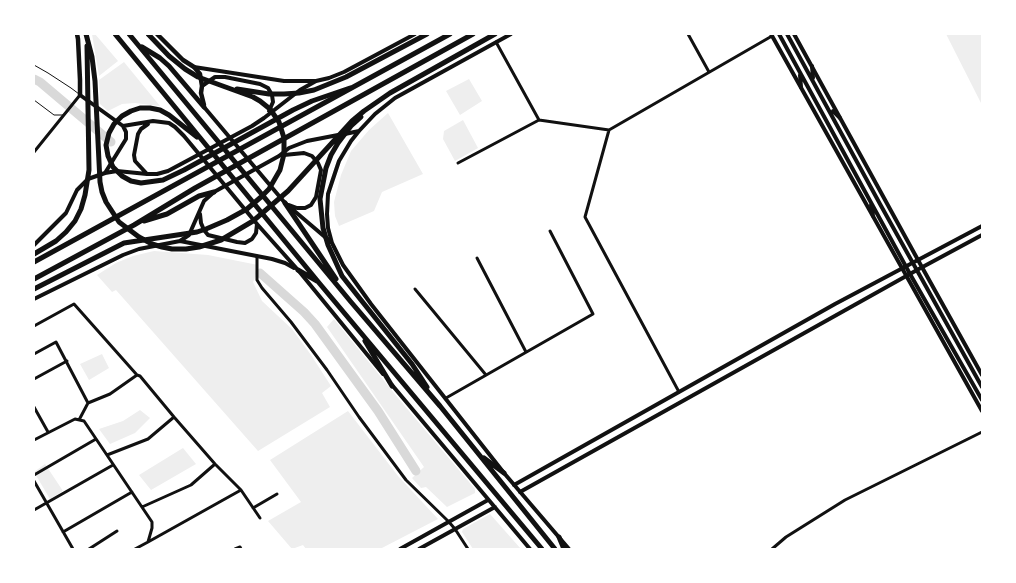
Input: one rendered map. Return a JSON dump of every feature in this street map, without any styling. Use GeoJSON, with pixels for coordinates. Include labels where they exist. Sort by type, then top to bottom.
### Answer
{"type":"FeatureCollection","features":[{"type":"Feature","properties":{"kind":"highway"},"geometry":{"type":"LineString","coordinates":[[114,34],[542,549]]}},
{"type":"Feature","properties":{"kind":"highway"},"geometry":{"type":"LineString","coordinates":[[129,34],[351,302],[440,406],[555,549]]}},
{"type":"Feature","properties":{"kind":"highway"},"geometry":{"type":"LineString","coordinates":[[34,289],[124,243],[196,232],[216,225],[247,209],[268,189],[280,170],[284,154],[284,138],[279,122],[270,109],[253,97],[198,77],[169,56],[148,34]]}},
{"type":"Feature","properties":{"kind":"highway"},"geometry":{"type":"LineString","coordinates":[[221,86],[269,94],[299,93],[314,90],[346,77],[427,34]]}},
{"type":"Feature","properties":{"kind":"highway"},"geometry":{"type":"LineString","coordinates":[[34,262],[450,34]]}},
{"type":"Feature","properties":{"kind":"highway"},"geometry":{"type":"LineString","coordinates":[[34,279],[474,34]]}},
{"type":"Feature","properties":{"kind":"highway"},"geometry":{"type":"LineString","coordinates":[[87,35],[92,57],[98,166],[102,192],[111,212],[119,222],[139,238],[152,244],[172,249],[186,249],[199,248],[221,240],[253,221],[279,200],[299,180],[352,121],[374,104],[390,93],[495,34]]}},
{"type":"Feature","properties":{"kind":"highway"},"geometry":{"type":"LineString","coordinates":[[34,254],[56,241],[75,221],[81,210],[88,185],[87,35]]}},
{"type":"Feature","properties":{"kind":"highway"},"geometry":{"type":"LineString","coordinates":[[138,44],[160,58],[204,107]]}},
{"type":"Feature","properties":{"kind":"highway"},"geometry":{"type":"LineString","coordinates":[[206,144],[160,110],[140,108],[122,116],[114,124],[106,145],[113,167],[122,176],[141,183],[163,180],[293,110],[312,101],[350,88]]}},
{"type":"Feature","properties":{"kind":"highway"},"geometry":{"type":"LineString","coordinates":[[390,93],[351,126],[331,155],[326,168],[320,199],[323,228],[336,263],[351,288],[412,364],[440,406]]}},
{"type":"Feature","properties":{"kind":"highway"},"geometry":{"type":"LineString","coordinates":[[134,225],[167,214],[199,196],[214,192]]}},
{"type":"Feature","properties":{"kind":"highway"},"geometry":{"type":"LineString","coordinates":[[285,203],[351,302]]}},
{"type":"Feature","properties":{"kind":"highway"},"geometry":{"type":"LineString","coordinates":[[298,270],[320,284]]}},
{"type":"Feature","properties":{"kind":"highway"},"geometry":{"type":"LineString","coordinates":[[356,325],[392,386]]}},
{"type":"Feature","properties":{"kind":"highway"},"geometry":{"type":"LineString","coordinates":[[478,454],[504,473]]}},
{"type":"Feature","properties":{"kind":"highway"},"geometry":{"type":"LineString","coordinates":[[559,537],[564,549]]}},
{"type":"Feature","properties":{"kind":"main road"},"geometry":{"type":"LineString","coordinates":[[77,34],[80,95]]}},
{"type":"Feature","properties":{"kind":"main road"},"geometry":{"type":"LineString","coordinates":[[157,34],[200,74],[204,107]]}},
{"type":"Feature","properties":{"kind":"street"},"geometry":{"type":"LineString","coordinates":[[194,67],[275,80],[316,81],[344,72],[415,34]]}},
{"type":"Feature","properties":{"kind":"street"},"geometry":{"type":"LineString","coordinates":[[511,34],[395,98],[375,114],[351,141],[339,161],[328,194],[327,221],[332,243],[343,264],[371,304],[504,473],[569,549]]}},
{"type":"Feature","properties":{"kind":"street"},"geometry":{"type":"LineString","coordinates":[[688,34],[709,72]]}},
{"type":"Feature","properties":{"kind":"street"},"geometry":{"type":"LineString","coordinates":[[778,34],[870,200],[904,268]]}},
{"type":"Feature","properties":{"kind":"street"},"geometry":{"type":"LineString","coordinates":[[788,34],[982,387]]}},
{"type":"Feature","properties":{"kind":"street"},"geometry":{"type":"LineString","coordinates":[[794,34],[982,375]]}},
{"type":"Feature","properties":{"kind":"street"},"geometry":{"type":"LineString","coordinates":[[458,164],[539,120],[609,130],[772,35],[873,216],[982,400]]}},
{"type":"Feature","properties":{"kind":"street"},"geometry":{"type":"LineString","coordinates":[[496,42],[539,120]]}},
{"type":"Feature","properties":{"kind":"street"},"geometry":{"type":"LineString","coordinates":[[812,66],[813,80]]}},
{"type":"Feature","properties":{"kind":"street"},"geometry":{"type":"LineString","coordinates":[[800,73],[801,87]]}},
{"type":"Feature","properties":{"kind":"street"},"geometry":{"type":"LineString","coordinates":[[202,86],[215,77],[225,77],[260,84],[268,88],[273,102],[264,118]]}},
{"type":"Feature","properties":{"kind":"street"},"geometry":{"type":"LineString","coordinates":[[34,245],[66,212],[77,190],[88,179],[105,172],[157,174],[168,171],[252,126],[300,90],[316,81]]}},
{"type":"Feature","properties":{"kind":"street"},"geometry":{"type":"LineString","coordinates":[[34,152],[80,95],[123,126],[126,132],[126,139],[105,172]]}},
{"type":"Feature","properties":{"kind":"street"},"geometry":{"type":"LineString","coordinates":[[204,107],[285,203],[332,243]]}},
{"type":"Feature","properties":{"kind":"street"},"geometry":{"type":"LineString","coordinates":[[829,108],[840,118]]}},
{"type":"Feature","properties":{"kind":"street"},"geometry":{"type":"LineString","coordinates":[[819,119],[824,116]]}},
{"type":"Feature","properties":{"kind":"street"},"geometry":{"type":"LineString","coordinates":[[123,126],[153,121],[176,127],[298,270],[392,386],[530,549]]}},
{"type":"Feature","properties":{"kind":"street"},"geometry":{"type":"LineString","coordinates":[[147,174],[135,161],[134,149],[141,129],[153,121]]}},
{"type":"Feature","properties":{"kind":"street"},"geometry":{"type":"LineString","coordinates":[[609,130],[585,217],[679,392]]}},
{"type":"Feature","properties":{"kind":"street"},"geometry":{"type":"LineString","coordinates":[[180,241],[189,235],[204,201],[214,192],[279,156],[289,148],[307,141],[359,131]]}},
{"type":"Feature","properties":{"kind":"street"},"geometry":{"type":"LineString","coordinates":[[279,156],[304,153],[312,156],[318,162],[321,170],[316,197],[311,204],[305,208],[297,208],[285,203]]}},
{"type":"Feature","properties":{"kind":"street"},"geometry":{"type":"LineString","coordinates":[[870,200],[873,216]]}},
{"type":"Feature","properties":{"kind":"street"},"geometry":{"type":"LineString","coordinates":[[199,212],[204,230],[208,235],[237,242],[252,240],[256,233],[257,224]]}},
{"type":"Feature","properties":{"kind":"street"},"geometry":{"type":"LineString","coordinates":[[514,484],[835,304],[982,226]]}},
{"type":"Feature","properties":{"kind":"street"},"geometry":{"type":"LineString","coordinates":[[446,398],[593,314],[550,231]]}},
{"type":"Feature","properties":{"kind":"street"},"geometry":{"type":"LineString","coordinates":[[520,492],[982,235]]}},
{"type":"Feature","properties":{"kind":"street"},"geometry":{"type":"LineString","coordinates":[[34,299],[139,248],[180,241],[272,259],[298,270]]}},
{"type":"Feature","properties":{"kind":"street"},"geometry":{"type":"LineString","coordinates":[[257,256],[256,280],[291,322],[406,480],[449,522],[468,549]]}},
{"type":"Feature","properties":{"kind":"street"},"geometry":{"type":"LineString","coordinates":[[477,258],[526,352]]}},
{"type":"Feature","properties":{"kind":"street"},"geometry":{"type":"LineString","coordinates":[[908,275],[982,411]]}},
{"type":"Feature","properties":{"kind":"street"},"geometry":{"type":"LineString","coordinates":[[415,290],[486,375]]}},
{"type":"Feature","properties":{"kind":"street"},"geometry":{"type":"LineString","coordinates":[[34,326],[74,304],[241,490],[260,518]]}},
{"type":"Feature","properties":{"kind":"street"},"geometry":{"type":"LineString","coordinates":[[34,354],[56,342],[88,403]]}},
{"type":"Feature","properties":{"kind":"street"},"geometry":{"type":"LineString","coordinates":[[34,379],[67,361]]}},
{"type":"Feature","properties":{"kind":"street"},"geometry":{"type":"LineString","coordinates":[[80,420],[88,403],[110,394],[137,375]]}},
{"type":"Feature","properties":{"kind":"street"},"geometry":{"type":"LineString","coordinates":[[34,407],[48,432]]}},
{"type":"Feature","properties":{"kind":"street"},"geometry":{"type":"LineString","coordinates":[[107,455],[148,439],[174,417]]}},
{"type":"Feature","properties":{"kind":"street"},"geometry":{"type":"LineString","coordinates":[[34,440],[75,418],[84,421],[152,522],[148,542]]}},
{"type":"Feature","properties":{"kind":"street"},"geometry":{"type":"LineString","coordinates":[[772,549],[786,537],[845,500],[982,432]]}},
{"type":"Feature","properties":{"kind":"street"},"geometry":{"type":"LineString","coordinates":[[34,475],[96,439]]}},
{"type":"Feature","properties":{"kind":"street"},"geometry":{"type":"LineString","coordinates":[[34,510],[114,464]]}},
{"type":"Feature","properties":{"kind":"street"},"geometry":{"type":"LineString","coordinates":[[142,507],[191,485],[216,464]]}},
{"type":"Feature","properties":{"kind":"street"},"geometry":{"type":"LineString","coordinates":[[34,481],[73,549]]}},
{"type":"Feature","properties":{"kind":"street"},"geometry":{"type":"LineString","coordinates":[[135,549],[241,490]]}},
{"type":"Feature","properties":{"kind":"street"},"geometry":{"type":"LineString","coordinates":[[63,532],[132,492]]}},
{"type":"Feature","properties":{"kind":"street"},"geometry":{"type":"LineString","coordinates":[[253,508],[277,494]]}},
{"type":"Feature","properties":{"kind":"street"},"geometry":{"type":"LineString","coordinates":[[400,549],[488,500]]}},
{"type":"Feature","properties":{"kind":"street"},"geometry":{"type":"LineString","coordinates":[[419,549],[495,508]]}},
{"type":"Feature","properties":{"kind":"street"},"geometry":{"type":"LineString","coordinates":[[89,549],[117,531]]}},
{"type":"Feature","properties":{"kind":"street"},"geometry":{"type":"LineString","coordinates":[[235,549],[240,546],[241,549]]}},
{"type":"Feature","properties":{"kind":"lane"},"geometry":{"type":"LineString","coordinates":[[34,65],[48,72],[80,95]]}},
{"type":"Feature","properties":{"kind":"lane"},"geometry":{"type":"LineString","coordinates":[[34,100],[54,115],[63,115]]}},
{"type":"Feature","properties":{"kind":"shaded area"},"geometry":{"type":"Polygon","coordinates":[[[92,34],[95,34],[118,61],[99,76],[92,34]]]}},
{"type":"Feature","properties":{"kind":"shaded area"},"geometry":{"type":"Polygon","coordinates":[[[946,34],[982,34],[982,105],[946,34]]]}},
{"type":"Feature","properties":{"kind":"shaded area"},"geometry":{"type":"Polygon","coordinates":[[[124,62],[160,106],[135,103],[122,104],[108,111],[100,104],[99,80],[124,62]]]}},
{"type":"Feature","properties":{"kind":"shaded area"},"geometry":{"type":"Polygon","coordinates":[[[469,79],[482,101],[460,115],[446,91],[469,79]]]}},
{"type":"Feature","properties":{"kind":"shaded area"},"geometry":{"type":"Polygon","coordinates":[[[388,113],[423,174],[382,192],[374,211],[339,226],[335,216],[334,202],[341,175],[351,151],[369,130],[388,113]]]}},
{"type":"Feature","properties":{"kind":"shaded area"},"geometry":{"type":"Polygon","coordinates":[[[463,120],[478,148],[455,161],[443,139],[444,131],[463,120]]]}},
{"type":"Feature","properties":{"kind":"shaded area"},"geometry":{"type":"Polygon","coordinates":[[[154,251],[208,255],[258,265],[257,274],[253,282],[262,301],[292,329],[331,386],[322,393],[330,407],[258,451],[116,290],[112,292],[97,275],[116,263],[133,256],[154,251]]]}},
{"type":"Feature","properties":{"kind":"shaded area"},"geometry":{"type":"Polygon","coordinates":[[[334,319],[475,489],[475,493],[447,507],[426,487],[421,488],[412,478],[424,467],[327,327],[334,319]]]}},
{"type":"Feature","properties":{"kind":"shaded area"},"geometry":{"type":"Polygon","coordinates":[[[102,354],[109,368],[89,380],[80,364],[102,354]]]}},
{"type":"Feature","properties":{"kind":"shaded area"},"geometry":{"type":"Polygon","coordinates":[[[140,410],[150,418],[135,433],[110,444],[99,429],[123,421],[140,410]]]}},
{"type":"Feature","properties":{"kind":"shaded area"},"geometry":{"type":"Polygon","coordinates":[[[348,411],[398,476],[438,519],[380,549],[306,549],[303,545],[292,549],[268,521],[301,502],[270,460],[348,411]]]}},
{"type":"Feature","properties":{"kind":"shaded area"},"geometry":{"type":"Polygon","coordinates":[[[183,448],[196,464],[151,490],[139,475],[183,448]]]}},
{"type":"Feature","properties":{"kind":"shaded area"},"geometry":{"type":"Polygon","coordinates":[[[45,464],[63,491],[50,499],[34,472],[45,464]]]}},
{"type":"Feature","properties":{"kind":"shaded area"},"geometry":{"type":"Polygon","coordinates":[[[490,514],[521,549],[473,549],[462,532],[463,529],[490,514]]]}},
{"type":"Feature","properties":{"kind":"waterway"},"geometry":{"type":"LineString","coordinates":[[34,79],[111,142]]}},
{"type":"Feature","properties":{"kind":"waterway"},"geometry":{"type":"LineString","coordinates":[[260,273],[315,324],[378,411],[416,471]]}}]}
